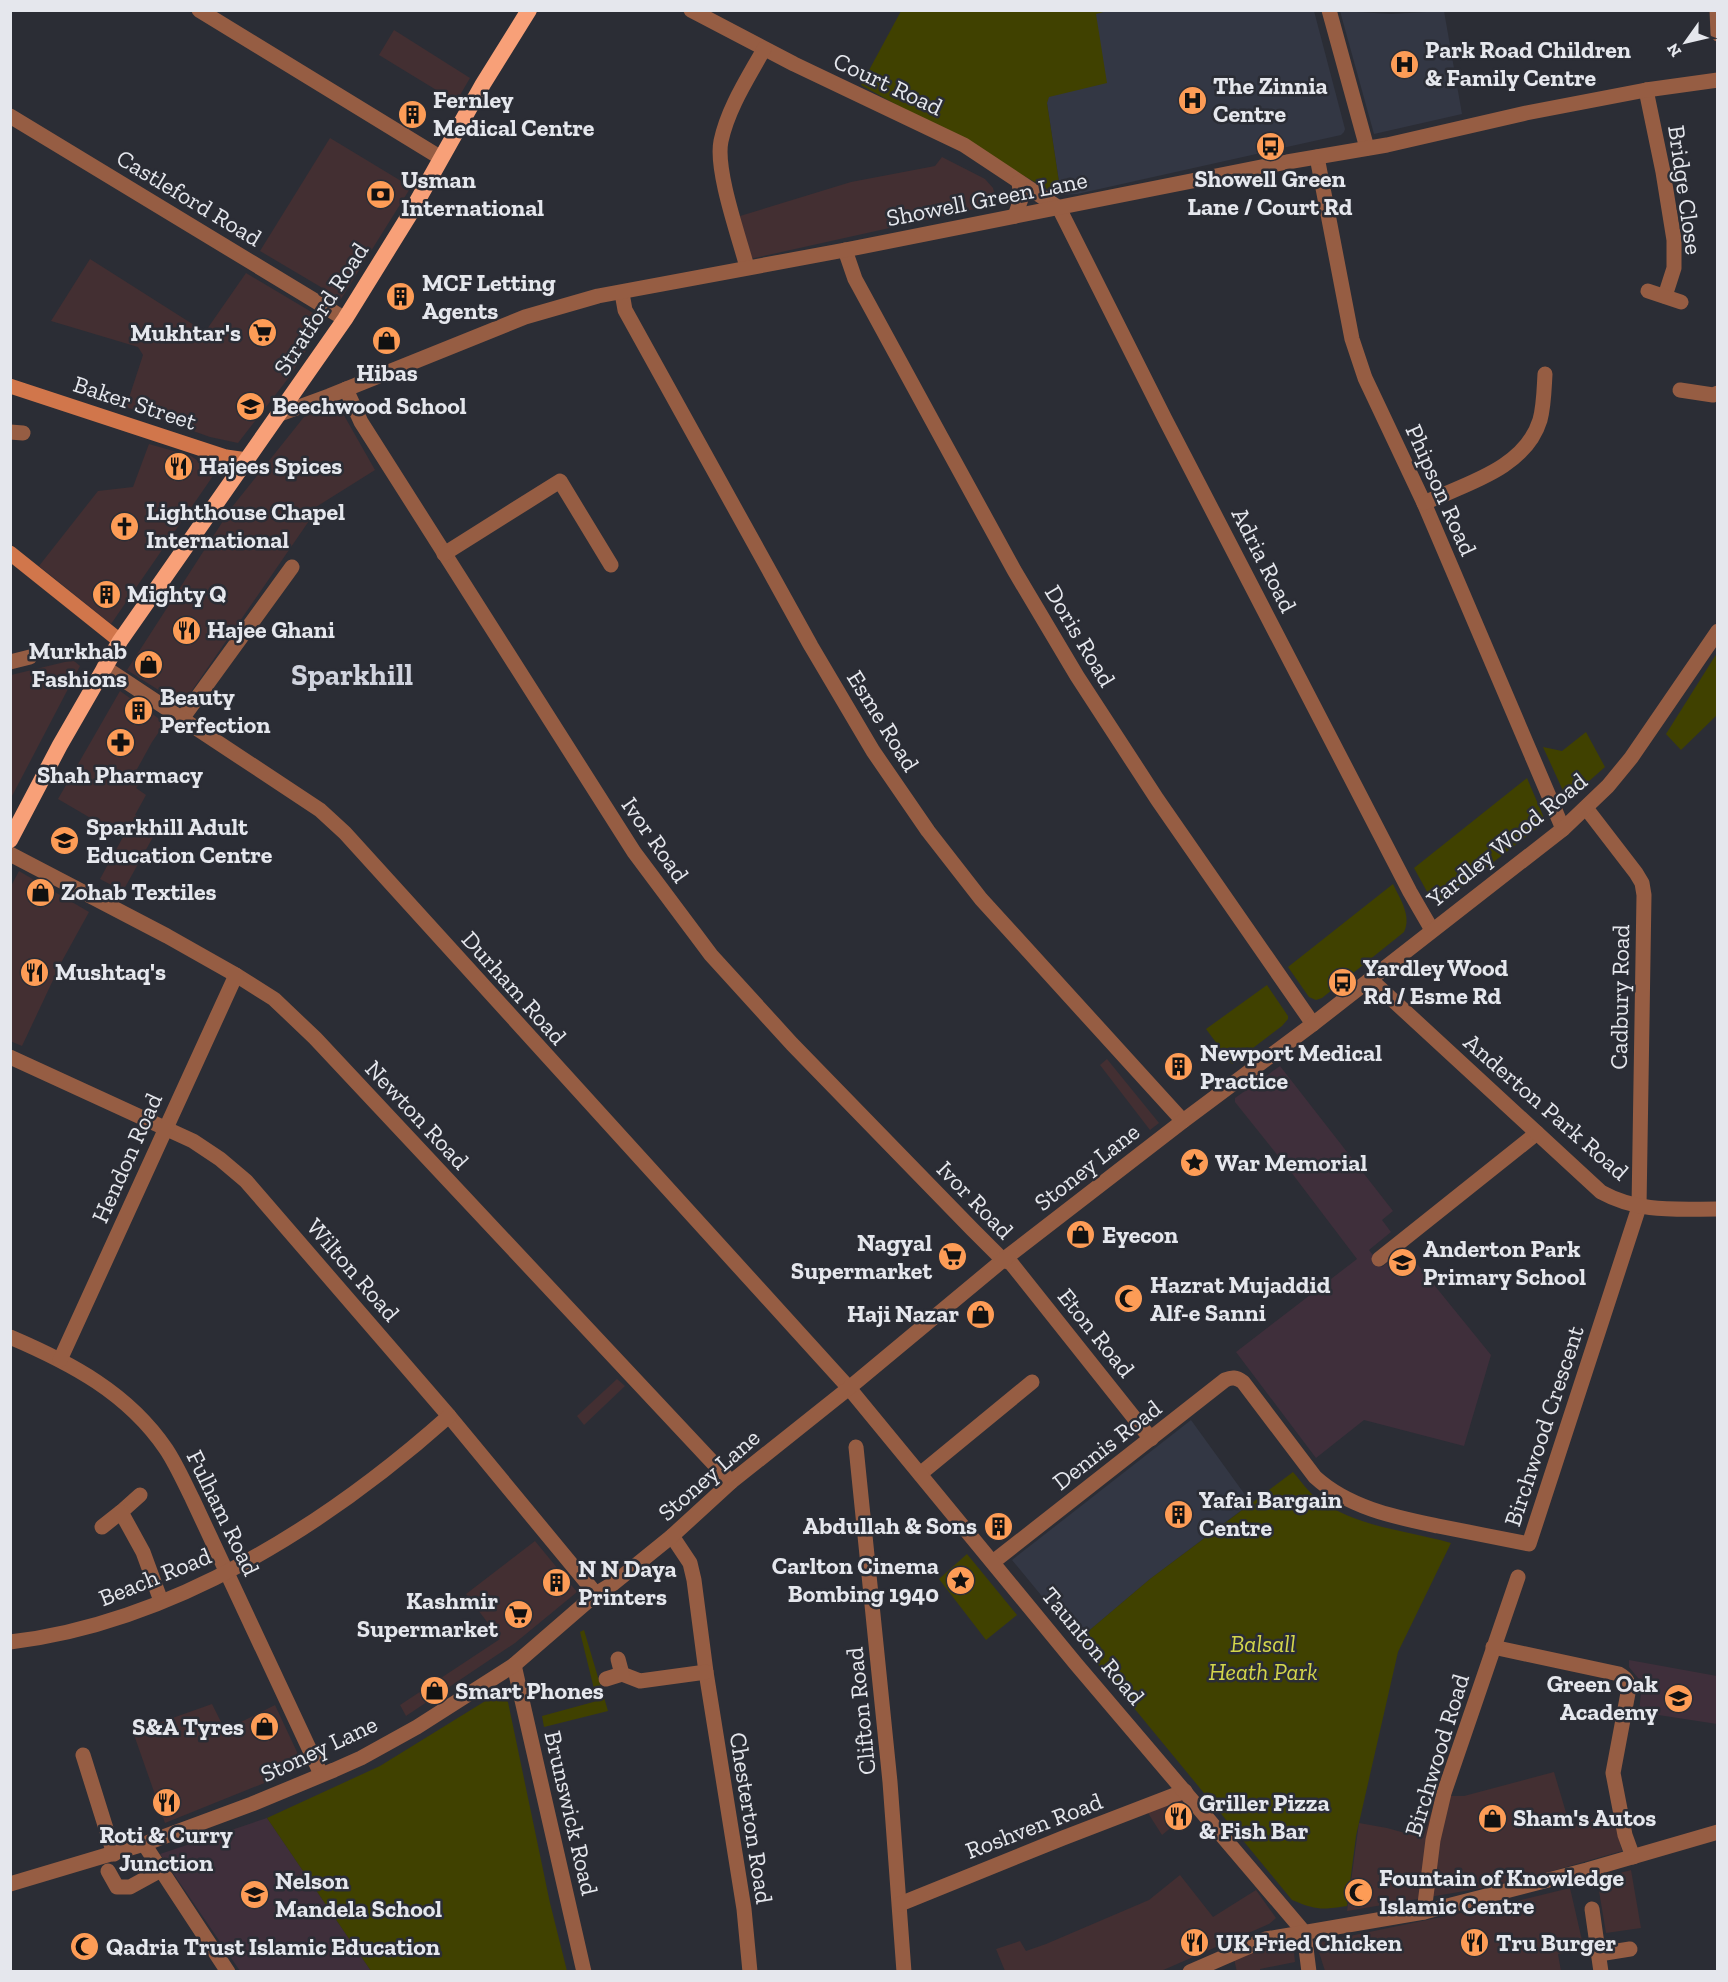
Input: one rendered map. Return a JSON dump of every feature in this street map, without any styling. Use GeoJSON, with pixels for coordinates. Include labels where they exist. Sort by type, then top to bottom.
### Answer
{"type":"FeatureCollection","features":[{"type":"Feature","properties":{"kind":"highway","name":"Stratford Road"},"geometry":{"type":"LineString","coordinates":[[10,840],[15,820],[120,641],[345,319],[410,214],[483,84],[529,11]]}},
{"type":"Feature","properties":{"kind":"main road","name":"Baker Street"},"geometry":{"type":"LineString","coordinates":[[10,386],[226,456],[247,460]]}},
{"type":"Feature","properties":{"kind":"main road"},"geometry":{"type":"LineString","coordinates":[[10,553],[120,641]]}},
{"type":"Feature","properties":{"kind":"street"},"geometry":{"type":"LineString","coordinates":[[199,10],[441,158]]}},
{"type":"Feature","properties":{"kind":"street","name":"Court Road"},"geometry":{"type":"LineString","coordinates":[[691,10],[764,49],[964,145],[1059,208]]}},
{"type":"Feature","properties":{"kind":"street"},"geometry":{"type":"LineString","coordinates":[[1329,10],[1367,148]]}},
{"type":"Feature","properties":{"kind":"street"},"geometry":{"type":"LineString","coordinates":[[1717,10],[1718,34]]}},
{"type":"Feature","properties":{"kind":"street"},"geometry":{"type":"LineString","coordinates":[[747,267],[723,180],[720,143],[730,112],[764,49]]}},
{"type":"Feature","properties":{"kind":"street","name":"Showell Green Lane"},"geometry":{"type":"LineString","coordinates":[[280,414],[525,317],[598,296],[1367,148],[1646,90],[1718,80]]}},
{"type":"Feature","properties":{"kind":"street","name":"Bridge Close"},"geometry":{"type":"LineString","coordinates":[[1646,90],[1674,240],[1674,268],[1665,296]]}},
{"type":"Feature","properties":{"kind":"street","name":"Castleford Road"},"geometry":{"type":"LineString","coordinates":[[10,116],[345,319]]}},
{"type":"Feature","properties":{"kind":"street","name":"Phipson Road"},"geometry":{"type":"LineString","coordinates":[[1317,157],[1352,339],[1365,378],[1424,502],[1563,829]]}},
{"type":"Feature","properties":{"kind":"street"},"geometry":{"type":"LineString","coordinates":[[1015,216],[1021,199],[1019,182]]}},
{"type":"Feature","properties":{"kind":"street","name":"Adria Road"},"geometry":{"type":"LineString","coordinates":[[1059,208],[1165,419],[1410,892],[1432,930]]}},
{"type":"Feature","properties":{"kind":"street","name":"Doris Road"},"geometry":{"type":"LineString","coordinates":[[845,250],[855,279],[940,435],[1014,570],[1077,675],[1202,865],[1313,1024]]}},
{"type":"Feature","properties":{"kind":"street"},"geometry":{"type":"LineString","coordinates":[[1648,291],[1681,302]]}},
{"type":"Feature","properties":{"kind":"street","name":"Esme Road"},"geometry":{"type":"LineString","coordinates":[[622,293],[626,310],[659,372],[811,646],[873,751],[928,831],[981,898],[1183,1121]]}},
{"type":"Feature","properties":{"kind":"street"},"geometry":{"type":"LineString","coordinates":[[1424,502],[1493,472],[1516,457],[1531,440],[1539,423],[1543,408],[1545,375]]}},
{"type":"Feature","properties":{"kind":"street","name":"Ivor Road"},"geometry":{"type":"LineString","coordinates":[[346,389],[361,423],[634,852],[711,955],[792,1044],[1003,1260]]}},
{"type":"Feature","properties":{"kind":"street"},"geometry":{"type":"LineString","coordinates":[[1680,390],[1713,395],[1718,393]]}},
{"type":"Feature","properties":{"kind":"street"},"geometry":{"type":"LineString","coordinates":[[444,554],[560,481],[611,565]]}},
{"type":"Feature","properties":{"kind":"street"},"geometry":{"type":"LineString","coordinates":[[181,720],[292,567]]}},
{"type":"Feature","properties":{"kind":"street","name":"Yardley Wood Road"},"geometry":{"type":"LineString","coordinates":[[1370,979],[1506,875],[1586,808],[1631,758],[1718,631]]}},
{"type":"Feature","properties":{"kind":"street"},"geometry":{"type":"LineString","coordinates":[[10,662],[30,657]]}},
{"type":"Feature","properties":{"kind":"street","name":"Durham Road"},"geometry":{"type":"LineString","coordinates":[[104,668],[320,810],[345,833],[849,1388]]}},
{"type":"Feature","properties":{"kind":"street","name":"Cadbury Road"},"geometry":{"type":"LineString","coordinates":[[1586,808],[1636,873],[1642,883],[1644,895],[1639,1207]]}},
{"type":"Feature","properties":{"kind":"street","name":"Newton Road"},"geometry":{"type":"LineString","coordinates":[[10,855],[167,936],[274,999],[315,1038],[731,1482]]}},
{"type":"Feature","properties":{"kind":"street","name":"Hendon Road"},"geometry":{"type":"LineString","coordinates":[[60,1360],[236,975]]}},
{"type":"Feature","properties":{"kind":"street","name":"Stoney Lane"},"geometry":{"type":"LineString","coordinates":[[10,1884],[144,1844],[252,1804],[361,1758],[417,1727],[514,1665],[597,1594],[672,1536],[731,1482],[1003,1260],[1370,979]]}},
{"type":"Feature","properties":{"kind":"street","name":"Anderton Park Road"},"geometry":{"type":"LineString","coordinates":[[1370,979],[1601,1191],[1619,1202],[1639,1207],[1718,1209]]}},
{"type":"Feature","properties":{"kind":"street","name":"Wilton Road"},"geometry":{"type":"LineString","coordinates":[[10,1057],[166,1127],[220,1158],[246,1181],[449,1416],[597,1594]]}},
{"type":"Feature","properties":{"kind":"street"},"geometry":{"type":"LineString","coordinates":[[1379,1259],[1537,1134]]}},
{"type":"Feature","properties":{"kind":"street","name":"Birchwood Crescent"},"geometry":{"type":"LineString","coordinates":[[1248,1389],[1315,1477],[1335,1492],[1359,1505],[1390,1516],[1529,1544],[1639,1207]]}},
{"type":"Feature","properties":{"kind":"street","name":"Eton Road"},"geometry":{"type":"LineString","coordinates":[[1003,1260],[1011,1263],[1151,1439]]}},
{"type":"Feature","properties":{"kind":"street","name":"Fulham Road"},"geometry":{"type":"LineString","coordinates":[[10,1337],[60,1360],[103,1384],[141,1417],[159,1439],[177,1468],[321,1774]]}},
{"type":"Feature","properties":{"kind":"street","name":"Dennis Road"},"geometry":{"type":"LineString","coordinates":[[993,1562],[1225,1380],[1232,1377],[1238,1379],[1248,1389]]}},
{"type":"Feature","properties":{"kind":"street"},"geometry":{"type":"LineString","coordinates":[[920,1474],[1032,1382]]}},
{"type":"Feature","properties":{"kind":"street","name":"Taunton Road"},"geometry":{"type":"LineString","coordinates":[[849,1388],[1076,1664],[1304,1932]]}},
{"type":"Feature","properties":{"kind":"street","name":"Beach Road"},"geometry":{"type":"LineString","coordinates":[[10,1642],[77,1631],[123,1617],[227,1572],[294,1532],[363,1485],[415,1446],[449,1416]]}},
{"type":"Feature","properties":{"kind":"street","name":"Clifton Road"},"geometry":{"type":"LineString","coordinates":[[856,1447],[890,1782],[904,1971]]}},
{"type":"Feature","properties":{"kind":"street"},"geometry":{"type":"LineString","coordinates":[[102,1527],[140,1495]]}},
{"type":"Feature","properties":{"kind":"street"},"geometry":{"type":"LineString","coordinates":[[121,1512],[143,1552],[161,1601]]}},
{"type":"Feature","properties":{"kind":"street","name":"Chesterton Road"},"geometry":{"type":"LineString","coordinates":[[672,1536],[690,1563],[694,1580],[706,1672],[744,1909],[750,1971]]}},
{"type":"Feature","properties":{"kind":"street","name":"Birchwood Road"},"geometry":{"type":"LineString","coordinates":[[1424,1912],[1433,1840],[1444,1793],[1518,1577]]}},
{"type":"Feature","properties":{"kind":"street"},"geometry":{"type":"LineString","coordinates":[[1493,1647],[1625,1677],[1629,1684],[1628,1693],[1613,1773],[1625,1834],[1633,1857]]}},
{"type":"Feature","properties":{"kind":"street"},"geometry":{"type":"LineString","coordinates":[[618,1659],[622,1674]]}},
{"type":"Feature","properties":{"kind":"street","name":"Brunswick Road"},"geometry":{"type":"LineString","coordinates":[[514,1665],[584,1971]]}},
{"type":"Feature","properties":{"kind":"street"},"geometry":{"type":"LineString","coordinates":[[606,1679],[622,1674],[640,1681],[706,1672]]}},
{"type":"Feature","properties":{"kind":"street"},"geometry":{"type":"LineString","coordinates":[[83,1755],[114,1854]]}},
{"type":"Feature","properties":{"kind":"street","name":"Roshven Road"},"geometry":{"type":"LineString","coordinates":[[900,1904],[1185,1791]]}},
{"type":"Feature","properties":{"kind":"street"},"geometry":{"type":"LineString","coordinates":[[1190,1971],[1266,1939],[1424,1912],[1633,1857],[1718,1832]]}},
{"type":"Feature","properties":{"kind":"street"},"geometry":{"type":"LineString","coordinates":[[144,1844],[228,1971]]}},
{"type":"Feature","properties":{"kind":"street"},"geometry":{"type":"LineString","coordinates":[[108,1871],[117,1887],[130,1887],[161,1870]]}},
{"type":"Feature","properties":{"kind":"street"},"geometry":{"type":"LineString","coordinates":[[1592,1909],[1601,1971]]}},
{"type":"Feature","properties":{"kind":"street"},"geometry":{"type":"LineString","coordinates":[[1304,1932],[1309,1971]]}},
{"type":"Feature","properties":{"kind":"street"},"geometry":{"type":"LineString","coordinates":[[1599,1954],[1630,1950]]}},
{"type":"Feature","properties":{"kind":"shaded area","name":"The Zinnia Centre"},"geometry":{"type":"Polygon","coordinates":[[[1107,10],[1314,11],[1344,132],[1341,135],[1077,194],[1061,195],[1048,97],[1096,13],[1107,10]]]}},
{"type":"Feature","properties":{"kind":"shaded area","name":"Park Road Children & Family Centre"},"geometry":{"type":"Polygon","coordinates":[[[1340,11],[1391,14],[1444,11],[1462,114],[1374,134],[1340,11]]]}},
{"type":"Feature","properties":{"kind":"shaded area"},"geometry":{"type":"Polygon","coordinates":[[[394,30],[470,78],[456,102],[379,55],[394,30]]]}},
{"type":"Feature","properties":{"kind":"shaded area"},"geometry":{"type":"Polygon","coordinates":[[[330,138],[411,187],[341,299],[260,251],[330,138]]]}},
{"type":"Feature","properties":{"kind":"shaded area"},"geometry":{"type":"Polygon","coordinates":[[[942,157],[985,179],[993,188],[995,196],[993,205],[750,259],[740,216],[851,182],[935,166],[942,157]]]}},
{"type":"Feature","properties":{"kind":"shaded area"},"geometry":{"type":"Polygon","coordinates":[[[90,259],[205,332],[246,273],[325,320],[290,376],[238,443],[210,437],[126,407],[143,355],[138,347],[51,321],[90,259]]]}},
{"type":"Feature","properties":{"kind":"shaded area"},"geometry":{"type":"Polygon","coordinates":[[[329,407],[341,410],[375,470],[308,512],[311,518],[182,705],[127,670],[232,507],[304,417],[329,407]]]}},
{"type":"Feature","properties":{"kind":"shaded area"},"geometry":{"type":"Polygon","coordinates":[[[149,444],[191,456],[215,473],[111,624],[39,566],[98,491],[133,487],[149,444]]]}},
{"type":"Feature","properties":{"kind":"shaded area"},"geometry":{"type":"Polygon","coordinates":[[[73,660],[80,666],[11,798],[11,675],[73,660]]]}},
{"type":"Feature","properties":{"kind":"shaded area"},"geometry":{"type":"Polygon","coordinates":[[[120,691],[165,723],[136,771],[144,777],[136,788],[146,795],[135,815],[158,828],[123,891],[100,879],[123,837],[58,799],[120,691]]]}},
{"type":"Feature","properties":{"kind":"shaded area"},"geometry":{"type":"Polygon","coordinates":[[[19,871],[89,912],[62,961],[22,1046],[10,1041],[10,888],[19,871]]]}},
{"type":"Feature","properties":{"kind":"shaded area"},"geometry":{"type":"Polygon","coordinates":[[[1107,1059],[1159,1123],[1150,1130],[1100,1065],[1107,1059]]]}},
{"type":"Feature","properties":{"kind":"shaded area","name":"Anderton Park Primary School"},"geometry":{"type":"Polygon","coordinates":[[[1280,1066],[1393,1211],[1382,1220],[1391,1232],[1369,1250],[1382,1267],[1405,1249],[1491,1355],[1464,1446],[1364,1420],[1316,1458],[1236,1352],[1357,1259],[1235,1102],[1235,1098],[1280,1066]]]}},
{"type":"Feature","properties":{"kind":"shaded area"},"geometry":{"type":"Polygon","coordinates":[[[617,1379],[625,1386],[584,1425],[577,1416],[617,1379]]]}},
{"type":"Feature","properties":{"kind":"shaded area"},"geometry":{"type":"Polygon","coordinates":[[[1191,1420],[1251,1503],[1150,1579],[1078,1640],[1012,1560],[1191,1420]]]}},
{"type":"Feature","properties":{"kind":"shaded area"},"geometry":{"type":"Polygon","coordinates":[[[535,1541],[577,1592],[515,1643],[406,1716],[400,1705],[500,1639],[466,1594],[535,1541]]]}},
{"type":"Feature","properties":{"kind":"shaded area","name":"Green Oak Academy"},"geometry":{"type":"Polygon","coordinates":[[[1629,1660],[1717,1676],[1717,1724],[1639,1712],[1642,1683],[1629,1667],[1629,1660]]]}},
{"type":"Feature","properties":{"kind":"shaded area"},"geometry":{"type":"Polygon","coordinates":[[[212,1704],[225,1730],[275,1705],[304,1767],[165,1823],[133,1732],[212,1704]]]}},
{"type":"Feature","properties":{"kind":"shaded area"},"geometry":{"type":"Polygon","coordinates":[[[1554,1772],[1570,1826],[1612,1814],[1622,1851],[1506,1884],[1347,1911],[1359,1823],[1423,1838],[1437,1796],[1464,1796],[1554,1772]]]}},
{"type":"Feature","properties":{"kind":"shaded area"},"geometry":{"type":"Polygon","coordinates":[[[1180,1798],[1191,1811],[1162,1835],[1148,1813],[1180,1798]]]}},
{"type":"Feature","properties":{"kind":"shaded area","name":"Nelson Mandela School"},"geometry":{"type":"Polygon","coordinates":[[[267,1818],[371,1971],[240,1971],[160,1854],[267,1818]]]}},
{"type":"Feature","properties":{"kind":"shaded area"},"geometry":{"type":"Polygon","coordinates":[[[1631,1870],[1641,1928],[1606,1933],[1597,1879],[1631,1870]]]}},
{"type":"Feature","properties":{"kind":"shaded area"},"geometry":{"type":"Polygon","coordinates":[[[1180,1875],[1213,1917],[1256,1890],[1276,1918],[1269,1924],[1161,1971],[1005,1971],[996,1949],[1020,1941],[1026,1951],[1046,1944],[1149,1900],[1180,1875]]]}},
{"type":"Feature","properties":{"kind":"shaded area"},"geometry":{"type":"Polygon","coordinates":[[[1570,1888],[1584,1949],[1558,1954],[1561,1971],[1325,1971],[1316,1943],[1509,1903],[1570,1888]]]}},
{"type":"Feature","properties":{"kind":"shaded area"},"geometry":{"type":"Polygon","coordinates":[[[1288,1940],[1293,1941],[1295,1962],[1260,1969],[1260,1971],[1237,1972],[1234,1959],[1288,1940]]]}},
{"type":"Feature","properties":{"kind":"green space"},"geometry":{"type":"Polygon","coordinates":[[[901,11],[1107,11],[1096,14],[1107,83],[1049,97],[1047,103],[1061,195],[861,85],[901,11]]]}},
{"type":"Feature","properties":{"kind":"green space"},"geometry":{"type":"Polygon","coordinates":[[[1717,653],[1717,715],[1681,750],[1666,734],[1717,653]]]}},
{"type":"Feature","properties":{"kind":"green space"},"geometry":{"type":"Polygon","coordinates":[[[1586,732],[1605,767],[1571,797],[1565,795],[1543,747],[1562,751],[1586,732]]]}},
{"type":"Feature","properties":{"kind":"green space"},"geometry":{"type":"Polygon","coordinates":[[[1527,778],[1544,818],[1541,825],[1446,899],[1436,901],[1431,899],[1414,868],[1527,778]]]}},
{"type":"Feature","properties":{"kind":"green space"},"geometry":{"type":"Polygon","coordinates":[[[1393,884],[1406,914],[1404,932],[1322,998],[1316,1000],[1309,997],[1288,967],[1393,884]]]}},
{"type":"Feature","properties":{"kind":"green space"},"geometry":{"type":"Polygon","coordinates":[[[1267,985],[1288,1019],[1232,1064],[1206,1029],[1267,985]]]}},
{"type":"Feature","properties":{"kind":"green space","name":"Balsall Heath Park"},"geometry":{"type":"Polygon","coordinates":[[[1293,1472],[1308,1490],[1333,1509],[1383,1527],[1451,1543],[1398,1652],[1356,1836],[1347,1906],[1331,1908],[1307,1906],[1292,1900],[1078,1640],[1150,1579],[1293,1472]]]}},
{"type":"Feature","properties":{"kind":"green space"},"geometry":{"type":"Polygon","coordinates":[[[967,1554],[1017,1615],[986,1640],[939,1579],[967,1554]]]}},
{"type":"Feature","properties":{"kind":"green space"},"geometry":{"type":"Polygon","coordinates":[[[584,1630],[608,1711],[544,1727],[542,1716],[597,1701],[580,1632],[584,1630]]]}},
{"type":"Feature","properties":{"kind":"green space"},"geometry":{"type":"Polygon","coordinates":[[[495,1695],[502,1695],[508,1702],[550,1903],[567,1971],[371,1971],[267,1818],[380,1766],[495,1695]]]}},
{"type":"Feature","properties":{"kind":"place","name":"Park Road Children & Family Centre"},"geometry":{"type":"Point","coordinates":[1404,64]}},
{"type":"Feature","properties":{"kind":"place","name":"The Zinnia Centre"},"geometry":{"type":"Point","coordinates":[1192,100]}},
{"type":"Feature","properties":{"kind":"place","name":"Fernley Medical Centre"},"geometry":{"type":"Point","coordinates":[412,114]}},
{"type":"Feature","properties":{"kind":"place","name":"Showell Green Lane / Court Rd"},"geometry":{"type":"Point","coordinates":[1270,146]}},
{"type":"Feature","properties":{"kind":"place","name":"Usman International"},"geometry":{"type":"Point","coordinates":[380,194]}},
{"type":"Feature","properties":{"kind":"place","name":"MCF Letting Agents"},"geometry":{"type":"Point","coordinates":[401,297]}},
{"type":"Feature","properties":{"kind":"place","name":"Mukhtar's"},"geometry":{"type":"Point","coordinates":[262,333]}},
{"type":"Feature","properties":{"kind":"place","name":"Hibas"},"geometry":{"type":"Point","coordinates":[387,340]}},
{"type":"Feature","properties":{"kind":"place","name":"Beechwood School"},"geometry":{"type":"Point","coordinates":[251,406]}},
{"type":"Feature","properties":{"kind":"place","name":"Hajees Spices"},"geometry":{"type":"Point","coordinates":[178,466]}},
{"type":"Feature","properties":{"kind":"place","name":"Lighthouse Chapel International"},"geometry":{"type":"Point","coordinates":[125,526]}},
{"type":"Feature","properties":{"kind":"place","name":"Mighty Q"},"geometry":{"type":"Point","coordinates":[106,594]}},
{"type":"Feature","properties":{"kind":"place","name":"Hajee Ghani"},"geometry":{"type":"Point","coordinates":[186,630]}},
{"type":"Feature","properties":{"kind":"place","name":"Murkhab Fashions"},"geometry":{"type":"Point","coordinates":[148,665]}},
{"type":"Feature","properties":{"kind":"place","name":"Beauty Perfection"},"geometry":{"type":"Point","coordinates":[139,711]}},
{"type":"Feature","properties":{"kind":"place","name":"Shah Pharmacy"},"geometry":{"type":"Point","coordinates":[120,742]}},
{"type":"Feature","properties":{"kind":"place","name":"Sparkhill Adult Education Centre"},"geometry":{"type":"Point","coordinates":[65,841]}},
{"type":"Feature","properties":{"kind":"place","name":"Zohab Textiles"},"geometry":{"type":"Point","coordinates":[40,892]}},
{"type":"Feature","properties":{"kind":"place","name":"Mushtaq's"},"geometry":{"type":"Point","coordinates":[34,972]}},
{"type":"Feature","properties":{"kind":"place","name":"Yardley Wood Rd / Esme Rd"},"geometry":{"type":"Point","coordinates":[1342,982]}},
{"type":"Feature","properties":{"kind":"place","name":"Newport Medical Practice"},"geometry":{"type":"Point","coordinates":[1179,1067]}},
{"type":"Feature","properties":{"kind":"place","name":"War Memorial"},"geometry":{"type":"Point","coordinates":[1194,1163]}},
{"type":"Feature","properties":{"kind":"place","name":"Eyecon"},"geometry":{"type":"Point","coordinates":[1081,1235]}},
{"type":"Feature","properties":{"kind":"place","name":"Nagyal Supermarket"},"geometry":{"type":"Point","coordinates":[953,1257]}},
{"type":"Feature","properties":{"kind":"place","name":"Anderton Park Primary School"},"geometry":{"type":"Point","coordinates":[1402,1263]}},
{"type":"Feature","properties":{"kind":"place","name":"Hazrat Mujaddid Alf-e Sanni"},"geometry":{"type":"Point","coordinates":[1129,1299]}},
{"type":"Feature","properties":{"kind":"place","name":"Haji Nazar"},"geometry":{"type":"Point","coordinates":[980,1314]}},
{"type":"Feature","properties":{"kind":"place","name":"Yafai Bargain Centre"},"geometry":{"type":"Point","coordinates":[1178,1514]}},
{"type":"Feature","properties":{"kind":"place","name":"Abdullah & Sons"},"geometry":{"type":"Point","coordinates":[998,1526]}},
{"type":"Feature","properties":{"kind":"place","name":"Carlton Cinema Bombing 1940"},"geometry":{"type":"Point","coordinates":[960,1580]}},
{"type":"Feature","properties":{"kind":"place","name":"N N Daya Printers"},"geometry":{"type":"Point","coordinates":[557,1583]}},
{"type":"Feature","properties":{"kind":"place","name":"Kashmir Supermarket"},"geometry":{"type":"Point","coordinates":[519,1615]}},
{"type":"Feature","properties":{"kind":"place","name":"Smart Phones"},"geometry":{"type":"Point","coordinates":[434,1691]}},
{"type":"Feature","properties":{"kind":"place","name":"Green Oak Academy"},"geometry":{"type":"Point","coordinates":[1679,1698]}},
{"type":"Feature","properties":{"kind":"place","name":"S&A Tyres"},"geometry":{"type":"Point","coordinates":[265,1727]}},
{"type":"Feature","properties":{"kind":"place","name":"Roti & Curry Junction"},"geometry":{"type":"Point","coordinates":[166,1802]}},
{"type":"Feature","properties":{"kind":"place","name":"Griller Pizza & Fish Bar"},"geometry":{"type":"Point","coordinates":[1178,1817]}},
{"type":"Feature","properties":{"kind":"place","name":"Sham's Autos"},"geometry":{"type":"Point","coordinates":[1492,1818]}},
{"type":"Feature","properties":{"kind":"place","name":"Fountain of Knowledge Islamic Centre"},"geometry":{"type":"Point","coordinates":[1358,1892]}},
{"type":"Feature","properties":{"kind":"place","name":"Nelson Mandela School"},"geometry":{"type":"Point","coordinates":[254,1895]}},
{"type":"Feature","properties":{"kind":"place","name":"UK Fried Chicken"},"geometry":{"type":"Point","coordinates":[1195,1943]}},
{"type":"Feature","properties":{"kind":"place","name":"Tru Burger"},"geometry":{"type":"Point","coordinates":[1475,1943]}},
{"type":"Feature","properties":{"kind":"place","name":"Qadria Trust Islamic Education"},"geometry":{"type":"Point","coordinates":[85,1947]}},
{"type":"Feature","properties":{"kind":"district","name":"Sparkhill"},"geometry":{"type":"Point","coordinates":[352,675]}}]}
